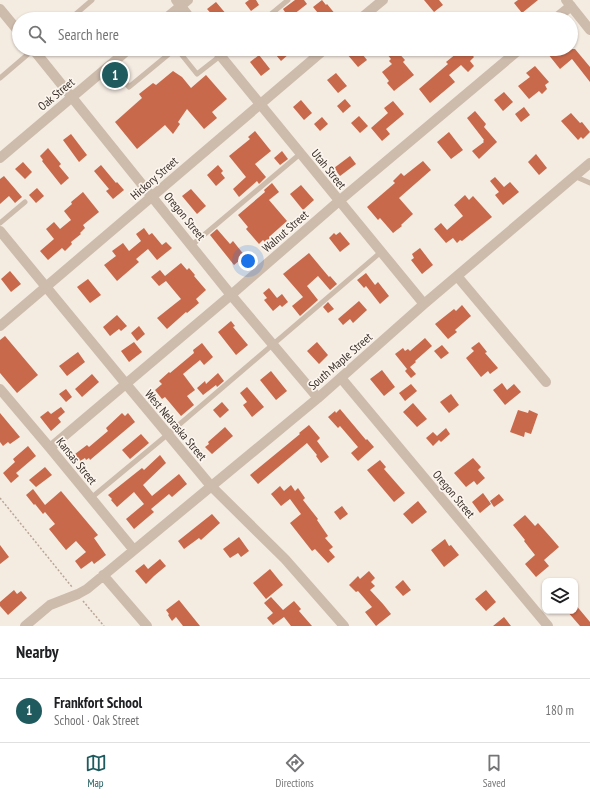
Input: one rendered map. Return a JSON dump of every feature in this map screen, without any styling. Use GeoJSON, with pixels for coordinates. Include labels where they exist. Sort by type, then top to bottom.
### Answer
{"type":"FeatureCollection","features":[{"type":"Feature","properties":{"kind":"street"},"geometry":{"type":"LineString","coordinates":[[368,12],[382,0]]}},
{"type":"Feature","properties":{"kind":"street"},"geometry":{"type":"LineString","coordinates":[[172,12],[181,2],[187,12]]}},
{"type":"Feature","properties":{"kind":"street"},"geometry":{"type":"LineString","coordinates":[[561,12],[568,3],[575,12]]}},
{"type":"Feature","properties":{"kind":"street"},"geometry":{"type":"LineString","coordinates":[[0,9],[12,24]]}},
{"type":"Feature","properties":{"kind":"street"},"geometry":{"type":"LineString","coordinates":[[578,15],[590,30]]}},
{"type":"Feature","properties":{"kind":"street","name":"Oregon Street"},"geometry":{"type":"LineString","coordinates":[[39,56],[232,295],[318,398]]}},
{"type":"Feature","properties":{"kind":"street","name":"Oak Street"},"geometry":{"type":"LineString","coordinates":[[0,158],[121,56]]}},
{"type":"Feature","properties":{"kind":"street","name":"Utah Street"},"geometry":{"type":"LineString","coordinates":[[221,56],[424,304]]}},
{"type":"Feature","properties":{"kind":"street","name":"Hickory Street"},"geometry":{"type":"LineString","coordinates":[[0,326],[317,56]]}},
{"type":"Feature","properties":{"kind":"street","name":"Walnut Street"},"geometry":{"type":"LineString","coordinates":[[50,448],[232,295],[339,201],[512,56]]}},
{"type":"Feature","properties":{"kind":"street","name":"South Maple Street"},"geometry":{"type":"LineString","coordinates":[[25,626],[50,605],[87,589],[103,574],[318,398],[424,304],[590,163]]}},
{"type":"Feature","properties":{"kind":"street","name":"West Nebraska Street"},"geometry":{"type":"LineString","coordinates":[[0,231],[211,486],[285,558],[344,626]]}},
{"type":"Feature","properties":{"kind":"street"},"geometry":{"type":"LineString","coordinates":[[457,276],[546,382]]}},
{"type":"Feature","properties":{"kind":"street","name":"Oregon Street"},"geometry":{"type":"LineString","coordinates":[[341,378],[548,626]]}},
{"type":"Feature","properties":{"kind":"street","name":"Kansas Street"},"geometry":{"type":"LineString","coordinates":[[0,389],[133,550]]}},
{"type":"Feature","properties":{"kind":"street"},"geometry":{"type":"LineString","coordinates":[[103,574],[147,626]]}},
{"type":"Feature","properties":{"kind":"lane"},"geometry":{"type":"LineString","coordinates":[[78,12],[92,0]]}},
{"type":"Feature","properties":{"kind":"lane"},"geometry":{"type":"LineString","coordinates":[[273,12],[288,0]]}},
{"type":"Feature","properties":{"kind":"lane"},"geometry":{"type":"LineString","coordinates":[[0,78],[25,56]]}},
{"type":"Feature","properties":{"kind":"lane"},"geometry":{"type":"LineString","coordinates":[[110,65],[129,87],[167,56]]}},
{"type":"Feature","properties":{"kind":"lane"},"geometry":{"type":"LineString","coordinates":[[182,56],[197,74],[214,56]]}},
{"type":"Feature","properties":{"kind":"lane"},"geometry":{"type":"LineString","coordinates":[[192,245],[300,154]]}},
{"type":"Feature","properties":{"kind":"lane"},"geometry":{"type":"LineString","coordinates":[[574,176],[590,183]]}},
{"type":"Feature","properties":{"kind":"lane"},"geometry":{"type":"LineString","coordinates":[[0,223],[25,202]]}},
{"type":"Feature","properties":{"kind":"lane"},"geometry":{"type":"LineString","coordinates":[[91,498],[168,435],[381,252]]}},
{"type":"Feature","properties":{"kind":"path"},"geometry":{"type":"LineString","coordinates":[[0,498],[104,626]]}},
{"type":"Feature","properties":{"kind":"building"},"geometry":{"type":"Polygon","coordinates":[[[249,0],[256,0],[259,5],[251,11],[245,3],[249,0]]]}},
{"type":"Feature","properties":{"kind":"building"},"geometry":{"type":"Polygon","coordinates":[[[295,0],[304,0],[307,4],[297,12],[285,12],[283,9],[295,0]]]}},
{"type":"Feature","properties":{"kind":"building"},"geometry":{"type":"Polygon","coordinates":[[[322,0],[334,12],[317,12],[313,7],[322,0]]]}},
{"type":"Feature","properties":{"kind":"building"},"geometry":{"type":"Polygon","coordinates":[[[424,0],[439,0],[443,5],[434,12],[424,0]]]}},
{"type":"Feature","properties":{"kind":"building"},"geometry":{"type":"Polygon","coordinates":[[[518,0],[538,0],[523,12],[521,12],[514,3],[518,0]]]}},
{"type":"Feature","properties":{"kind":"building"},"geometry":{"type":"Polygon","coordinates":[[[216,2],[224,12],[210,12],[207,9],[216,2]]]}},
{"type":"Feature","properties":{"kind":"building"},"geometry":{"type":"Polygon","coordinates":[[[578,53],[590,67],[590,82],[572,59],[560,69],[550,56],[578,56],[578,53]]]}},
{"type":"Feature","properties":{"kind":"building"},"geometry":{"type":"Polygon","coordinates":[[[260,56],[270,69],[261,76],[250,62],[260,56]]]}},
{"type":"Feature","properties":{"kind":"building"},"geometry":{"type":"Polygon","coordinates":[[[277,56],[287,56],[281,61],[277,56]]]}},
{"type":"Feature","properties":{"kind":"building"},"geometry":{"type":"Polygon","coordinates":[[[349,56],[364,56],[367,60],[358,67],[349,56]]]}},
{"type":"Feature","properties":{"kind":"building"},"geometry":{"type":"Polygon","coordinates":[[[389,56],[401,56],[405,60],[403,62],[414,75],[394,91],[387,83],[389,81],[382,72],[392,64],[389,61],[391,59],[389,56]]]}},
{"type":"Feature","properties":{"kind":"building"},"geometry":{"type":"Polygon","coordinates":[[[453,56],[474,57],[470,61],[474,66],[468,72],[461,65],[449,75],[455,82],[430,103],[419,89],[448,64],[446,62],[453,56]]]}},
{"type":"Feature","properties":{"kind":"building"},"geometry":{"type":"Polygon","coordinates":[[[535,66],[549,82],[545,85],[547,89],[542,94],[539,91],[529,99],[518,86],[530,77],[526,73],[535,66]]]}},
{"type":"Feature","properties":{"kind":"building"},"geometry":{"type":"Polygon","coordinates":[[[173,71],[182,77],[191,88],[206,75],[227,99],[212,112],[217,118],[204,129],[187,109],[178,122],[180,124],[173,134],[165,125],[137,149],[115,122],[142,98],[139,94],[153,83],[156,85],[173,71]]]}},
{"type":"Feature","properties":{"kind":"building"},"geometry":{"type":"Polygon","coordinates":[[[336,73],[347,86],[338,93],[327,80],[336,73]]]}},
{"type":"Feature","properties":{"kind":"building"},"geometry":{"type":"Polygon","coordinates":[[[504,92],[513,102],[503,111],[494,100],[504,92]]]}},
{"type":"Feature","properties":{"kind":"building"},"geometry":{"type":"Polygon","coordinates":[[[345,99],[351,106],[343,113],[337,106],[345,99]]]}},
{"type":"Feature","properties":{"kind":"building"},"geometry":{"type":"Polygon","coordinates":[[[301,100],[312,113],[304,120],[293,107],[301,100]]]}},
{"type":"Feature","properties":{"kind":"building"},"geometry":{"type":"Polygon","coordinates":[[[393,101],[404,114],[386,129],[390,134],[382,141],[371,128],[388,113],[384,108],[393,101]]]}},
{"type":"Feature","properties":{"kind":"building"},"geometry":{"type":"Polygon","coordinates":[[[524,107],[530,115],[521,122],[515,114],[524,107]]]}},
{"type":"Feature","properties":{"kind":"building"},"geometry":{"type":"Polygon","coordinates":[[[475,111],[486,124],[484,127],[497,142],[479,159],[472,151],[484,142],[484,140],[467,118],[475,111]]]}},
{"type":"Feature","properties":{"kind":"building"},"geometry":{"type":"Polygon","coordinates":[[[571,113],[580,123],[582,122],[590,132],[583,139],[581,137],[578,140],[561,121],[571,113]]]}},
{"type":"Feature","properties":{"kind":"building"},"geometry":{"type":"Polygon","coordinates":[[[359,116],[368,126],[360,133],[351,123],[359,116]]]}},
{"type":"Feature","properties":{"kind":"building"},"geometry":{"type":"Polygon","coordinates":[[[322,117],[328,124],[320,131],[314,124],[322,117]]]}},
{"type":"Feature","properties":{"kind":"building"},"geometry":{"type":"Polygon","coordinates":[[[255,131],[271,151],[255,164],[266,177],[259,184],[257,181],[239,197],[233,189],[246,177],[229,156],[250,139],[248,137],[255,131]]]}},
{"type":"Feature","properties":{"kind":"building"},"geometry":{"type":"Polygon","coordinates":[[[449,132],[463,150],[451,159],[437,142],[449,132]]]}},
{"type":"Feature","properties":{"kind":"building"},"geometry":{"type":"Polygon","coordinates":[[[71,134],[87,155],[79,162],[63,140],[71,134]]]}},
{"type":"Feature","properties":{"kind":"building"},"geometry":{"type":"Polygon","coordinates":[[[48,148],[61,164],[59,166],[69,178],[61,185],[42,161],[43,160],[40,156],[48,148]]]}},
{"type":"Feature","properties":{"kind":"building"},"geometry":{"type":"Polygon","coordinates":[[[282,151],[288,159],[280,165],[274,158],[282,151]]]}},
{"type":"Feature","properties":{"kind":"building"},"geometry":{"type":"Polygon","coordinates":[[[536,154],[547,168],[539,175],[528,162],[536,154]]]}},
{"type":"Feature","properties":{"kind":"building"},"geometry":{"type":"Polygon","coordinates":[[[350,156],[356,164],[340,176],[334,168],[350,156]]]}},
{"type":"Feature","properties":{"kind":"building"},"geometry":{"type":"Polygon","coordinates":[[[423,161],[431,170],[399,198],[413,214],[393,233],[380,218],[378,220],[367,207],[395,183],[393,181],[401,173],[404,176],[423,161]]]}},
{"type":"Feature","properties":{"kind":"building"},"geometry":{"type":"Polygon","coordinates":[[[23,162],[32,172],[25,179],[15,169],[23,162]]]}},
{"type":"Feature","properties":{"kind":"building"},"geometry":{"type":"Polygon","coordinates":[[[101,165],[124,190],[113,199],[106,191],[109,189],[94,171],[101,165]]]}},
{"type":"Feature","properties":{"kind":"building"},"geometry":{"type":"Polygon","coordinates":[[[218,165],[223,171],[221,173],[225,178],[216,186],[207,175],[218,165]]]}},
{"type":"Feature","properties":{"kind":"building"},"geometry":{"type":"Polygon","coordinates":[[[4,176],[22,197],[15,203],[9,196],[0,204],[0,179],[4,176]]]}},
{"type":"Feature","properties":{"kind":"building"},"geometry":{"type":"Polygon","coordinates":[[[495,177],[504,187],[510,182],[519,192],[503,205],[495,195],[499,192],[490,181],[495,177]]]}},
{"type":"Feature","properties":{"kind":"building"},"geometry":{"type":"Polygon","coordinates":[[[272,183],[279,192],[269,200],[287,221],[269,237],[270,238],[265,242],[263,240],[259,244],[246,229],[248,227],[238,215],[265,192],[264,190],[272,183]]]}},
{"type":"Feature","properties":{"kind":"building"},"geometry":{"type":"Polygon","coordinates":[[[301,185],[314,200],[303,210],[290,194],[301,185]]]}},
{"type":"Feature","properties":{"kind":"building"},"geometry":{"type":"Polygon","coordinates":[[[37,188],[44,196],[36,203],[29,195],[37,188]]]}},
{"type":"Feature","properties":{"kind":"building"},"geometry":{"type":"Polygon","coordinates":[[[191,189],[206,206],[197,214],[182,196],[191,189]]]}},
{"type":"Feature","properties":{"kind":"building"},"geometry":{"type":"Polygon","coordinates":[[[83,192],[99,212],[83,225],[85,228],[80,233],[81,234],[71,242],[72,244],[65,251],[62,248],[48,260],[40,251],[54,239],[46,229],[54,222],[60,229],[71,220],[64,211],[72,204],[71,202],[83,192]]]}},
{"type":"Feature","properties":{"kind":"building"},"geometry":{"type":"Polygon","coordinates":[[[465,195],[469,200],[473,196],[492,217],[462,241],[460,240],[457,243],[453,238],[446,243],[434,229],[441,223],[447,230],[463,216],[454,205],[465,195]]]}},
{"type":"Feature","properties":{"kind":"building"},"geometry":{"type":"Polygon","coordinates":[[[144,228],[149,235],[152,233],[162,245],[166,242],[172,248],[157,260],[148,249],[136,259],[139,262],[117,281],[104,265],[116,256],[112,251],[123,243],[129,251],[141,241],[136,234],[144,228]]]}},
{"type":"Feature","properties":{"kind":"building"},"geometry":{"type":"Polygon","coordinates":[[[217,229],[230,244],[233,241],[245,256],[234,265],[210,235],[217,229]]]}},
{"type":"Feature","properties":{"kind":"building"},"geometry":{"type":"Polygon","coordinates":[[[340,232],[350,244],[340,252],[329,238],[334,233],[336,235],[340,232]]]}},
{"type":"Feature","properties":{"kind":"building"},"geometry":{"type":"Polygon","coordinates":[[[420,248],[433,265],[422,274],[411,260],[414,258],[412,254],[420,248]]]}},
{"type":"Feature","properties":{"kind":"building"},"geometry":{"type":"Polygon","coordinates":[[[309,253],[329,277],[330,276],[337,284],[330,290],[318,276],[307,286],[318,300],[300,316],[292,306],[303,297],[283,274],[309,253]]]}},
{"type":"Feature","properties":{"kind":"building"},"geometry":{"type":"Polygon","coordinates":[[[181,263],[187,270],[189,268],[206,290],[196,299],[199,303],[187,313],[186,312],[167,329],[157,318],[181,299],[166,281],[159,286],[151,277],[160,270],[165,276],[181,263]]]}},
{"type":"Feature","properties":{"kind":"building"},"geometry":{"type":"Polygon","coordinates":[[[10,271],[21,284],[11,292],[1,279],[10,271]]]}},
{"type":"Feature","properties":{"kind":"building"},"geometry":{"type":"Polygon","coordinates":[[[366,273],[375,285],[378,282],[389,296],[380,304],[366,286],[364,288],[357,280],[366,273]]]}},
{"type":"Feature","properties":{"kind":"building"},"geometry":{"type":"Polygon","coordinates":[[[88,279],[101,295],[90,303],[77,287],[88,279]]]}},
{"type":"Feature","properties":{"kind":"building"},"geometry":{"type":"Polygon","coordinates":[[[269,288],[277,298],[282,294],[288,302],[282,307],[280,305],[273,311],[264,300],[267,298],[263,293],[269,288]]]}},
{"type":"Feature","properties":{"kind":"building"},"geometry":{"type":"Polygon","coordinates":[[[359,301],[367,310],[353,323],[350,319],[343,325],[338,319],[359,301]]]}},
{"type":"Feature","properties":{"kind":"building"},"geometry":{"type":"Polygon","coordinates":[[[328,302],[334,309],[328,313],[323,307],[328,302]]]}},
{"type":"Feature","properties":{"kind":"building"},"geometry":{"type":"Polygon","coordinates":[[[462,305],[471,316],[455,330],[457,332],[448,339],[435,324],[454,309],[456,311],[462,305]]]}},
{"type":"Feature","properties":{"kind":"building"},"geometry":{"type":"Polygon","coordinates":[[[117,315],[127,326],[121,331],[119,329],[110,336],[103,327],[117,315]]]}},
{"type":"Feature","properties":{"kind":"building"},"geometry":{"type":"Polygon","coordinates":[[[231,321],[235,326],[233,327],[248,345],[236,355],[218,332],[231,321]]]}},
{"type":"Feature","properties":{"kind":"building"},"geometry":{"type":"Polygon","coordinates":[[[139,326],[145,334],[137,341],[131,333],[139,326]]]}},
{"type":"Feature","properties":{"kind":"building"},"geometry":{"type":"Polygon","coordinates":[[[5,336],[38,375],[17,393],[0,373],[0,340],[5,336]]]}},
{"type":"Feature","properties":{"kind":"building"},"geometry":{"type":"Polygon","coordinates":[[[425,338],[432,346],[410,367],[416,374],[411,378],[405,371],[407,369],[395,354],[403,348],[405,351],[408,349],[410,351],[425,338]]]}},
{"type":"Feature","properties":{"kind":"building"},"geometry":{"type":"Polygon","coordinates":[[[134,342],[142,352],[129,362],[121,351],[134,342]]]}},
{"type":"Feature","properties":{"kind":"building"},"geometry":{"type":"Polygon","coordinates":[[[317,342],[328,355],[319,364],[307,351],[317,342]]]}},
{"type":"Feature","properties":{"kind":"building"},"geometry":{"type":"Polygon","coordinates":[[[479,342],[487,352],[485,353],[498,368],[490,374],[488,371],[481,377],[466,358],[474,351],[471,348],[479,342]]]}},
{"type":"Feature","properties":{"kind":"building"},"geometry":{"type":"Polygon","coordinates":[[[202,343],[213,357],[204,365],[200,360],[183,374],[195,390],[187,396],[194,405],[181,416],[165,397],[162,399],[155,390],[162,384],[159,381],[194,353],[193,350],[202,343]]]}},
{"type":"Feature","properties":{"kind":"building"},"geometry":{"type":"Polygon","coordinates":[[[442,345],[449,353],[441,359],[434,351],[442,345]]]}},
{"type":"Feature","properties":{"kind":"building"},"geometry":{"type":"Polygon","coordinates":[[[78,352],[85,362],[67,376],[59,366],[78,352]]]}},
{"type":"Feature","properties":{"kind":"building"},"geometry":{"type":"Polygon","coordinates":[[[382,370],[395,387],[384,396],[370,379],[382,370]]]}},
{"type":"Feature","properties":{"kind":"building"},"geometry":{"type":"Polygon","coordinates":[[[271,371],[287,391],[276,400],[260,380],[271,371]]]}},
{"type":"Feature","properties":{"kind":"building"},"geometry":{"type":"Polygon","coordinates":[[[218,373],[224,381],[203,395],[197,388],[205,381],[206,384],[218,373]]]}},
{"type":"Feature","properties":{"kind":"building"},"geometry":{"type":"Polygon","coordinates":[[[92,374],[99,382],[82,397],[75,389],[92,374]]]}},
{"type":"Feature","properties":{"kind":"building"},"geometry":{"type":"Polygon","coordinates":[[[502,383],[507,390],[514,384],[521,392],[505,405],[493,390],[502,383]]]}},
{"type":"Feature","properties":{"kind":"building"},"geometry":{"type":"Polygon","coordinates":[[[411,384],[417,391],[405,401],[399,393],[411,384]]]}},
{"type":"Feature","properties":{"kind":"building"},"geometry":{"type":"Polygon","coordinates":[[[247,387],[264,407],[252,417],[243,405],[247,402],[240,393],[247,387]]]}},
{"type":"Feature","properties":{"kind":"building"},"geometry":{"type":"Polygon","coordinates":[[[66,389],[72,397],[66,402],[59,394],[66,389]]]}},
{"type":"Feature","properties":{"kind":"building"},"geometry":{"type":"Polygon","coordinates":[[[451,394],[459,405],[449,413],[440,402],[451,394]]]}},
{"type":"Feature","properties":{"kind":"building"},"geometry":{"type":"Polygon","coordinates":[[[222,402],[229,410],[220,418],[213,410],[222,402]]]}},
{"type":"Feature","properties":{"kind":"building"},"geometry":{"type":"Polygon","coordinates":[[[413,403],[427,419],[417,427],[403,412],[413,403]]]}},
{"type":"Feature","properties":{"kind":"building"},"geometry":{"type":"Polygon","coordinates":[[[61,407],[65,412],[58,418],[61,422],[51,431],[40,417],[48,411],[51,414],[61,407]]]}},
{"type":"Feature","properties":{"kind":"building"},"geometry":{"type":"Polygon","coordinates":[[[340,409],[366,440],[367,439],[374,447],[358,461],[351,453],[358,447],[340,426],[338,428],[328,417],[340,409]]]}},
{"type":"Feature","properties":{"kind":"building"},"geometry":{"type":"Polygon","coordinates":[[[518,410],[528,413],[529,410],[538,414],[531,434],[525,432],[524,437],[510,432],[518,410]]]}},
{"type":"Feature","properties":{"kind":"building"},"geometry":{"type":"Polygon","coordinates":[[[0,413],[20,437],[10,444],[8,442],[3,446],[0,442],[0,413]]]}},
{"type":"Feature","properties":{"kind":"building"},"geometry":{"type":"Polygon","coordinates":[[[122,413],[125,416],[128,413],[135,422],[90,460],[89,458],[86,460],[85,458],[80,461],[75,454],[87,445],[89,447],[108,431],[106,428],[122,413]]]}},
{"type":"Feature","properties":{"kind":"building"},"geometry":{"type":"Polygon","coordinates":[[[309,425],[320,438],[317,441],[329,457],[321,463],[316,456],[317,455],[307,443],[258,484],[250,475],[309,425]]]}},
{"type":"Feature","properties":{"kind":"building"},"geometry":{"type":"Polygon","coordinates":[[[225,427],[233,436],[212,454],[205,447],[209,444],[208,442],[225,427]]]}},
{"type":"Feature","properties":{"kind":"building"},"geometry":{"type":"Polygon","coordinates":[[[446,428],[450,434],[441,442],[439,440],[433,446],[426,438],[433,432],[437,436],[446,428]]]}},
{"type":"Feature","properties":{"kind":"building"},"geometry":{"type":"Polygon","coordinates":[[[141,434],[149,443],[130,459],[122,450],[141,434]]]}},
{"type":"Feature","properties":{"kind":"building"},"geometry":{"type":"Polygon","coordinates":[[[28,446],[36,456],[16,473],[19,476],[11,483],[3,473],[15,462],[13,459],[28,446]]]}},
{"type":"Feature","properties":{"kind":"building"},"geometry":{"type":"Polygon","coordinates":[[[160,455],[166,463],[143,485],[152,496],[179,474],[187,484],[172,497],[169,494],[151,509],[154,512],[134,529],[126,519],[144,504],[134,492],[117,507],[108,495],[142,468],[144,470],[160,455]]]}},
{"type":"Feature","properties":{"kind":"building"},"geometry":{"type":"Polygon","coordinates":[[[473,458],[481,467],[478,470],[485,478],[477,485],[474,481],[466,487],[454,473],[473,458]]]}},
{"type":"Feature","properties":{"kind":"building"},"geometry":{"type":"Polygon","coordinates":[[[380,460],[386,467],[384,469],[405,493],[394,502],[367,470],[380,460]]]}},
{"type":"Feature","properties":{"kind":"building"},"geometry":{"type":"Polygon","coordinates":[[[45,467],[52,475],[36,487],[29,480],[45,467]]]}},
{"type":"Feature","properties":{"kind":"building"},"geometry":{"type":"Polygon","coordinates":[[[291,485],[295,491],[298,488],[305,498],[303,500],[318,519],[317,520],[328,536],[325,538],[333,547],[329,550],[335,557],[328,563],[315,549],[312,551],[290,523],[301,514],[290,499],[281,506],[271,494],[280,486],[284,491],[291,485]]]}},
{"type":"Feature","properties":{"kind":"building"},"geometry":{"type":"Polygon","coordinates":[[[33,489],[45,505],[61,491],[98,535],[94,538],[106,555],[94,564],[92,561],[81,569],[75,561],[86,552],[76,541],[66,550],[49,529],[55,524],[45,512],[43,514],[35,504],[34,505],[26,495],[33,489]]]}},
{"type":"Feature","properties":{"kind":"building"},"geometry":{"type":"Polygon","coordinates":[[[483,493],[491,504],[480,513],[472,502],[483,493]]]}},
{"type":"Feature","properties":{"kind":"building"},"geometry":{"type":"Polygon","coordinates":[[[499,494],[504,500],[494,507],[490,501],[499,494]]]}},
{"type":"Feature","properties":{"kind":"building"},"geometry":{"type":"Polygon","coordinates":[[[418,501],[427,512],[412,524],[403,514],[418,501]]]}},
{"type":"Feature","properties":{"kind":"building"},"geometry":{"type":"Polygon","coordinates":[[[342,506],[348,514],[340,520],[334,512],[342,506]]]}},
{"type":"Feature","properties":{"kind":"building"},"geometry":{"type":"Polygon","coordinates":[[[212,514],[220,523],[201,540],[199,538],[184,549],[178,541],[212,514]]]}},
{"type":"Feature","properties":{"kind":"building"},"geometry":{"type":"Polygon","coordinates":[[[525,515],[535,526],[538,523],[559,547],[544,560],[549,566],[536,577],[525,564],[535,555],[513,525],[525,515]]]}},
{"type":"Feature","properties":{"kind":"building"},"geometry":{"type":"Polygon","coordinates":[[[239,537],[249,551],[241,557],[238,553],[230,558],[223,549],[239,537]]]}},
{"type":"Feature","properties":{"kind":"building"},"geometry":{"type":"Polygon","coordinates":[[[445,539],[449,546],[451,545],[459,555],[444,567],[431,550],[445,539]]]}},
{"type":"Feature","properties":{"kind":"building"},"geometry":{"type":"Polygon","coordinates":[[[0,545],[9,557],[0,564],[0,545]]]}},
{"type":"Feature","properties":{"kind":"building"},"geometry":{"type":"Polygon","coordinates":[[[160,559],[166,566],[146,584],[135,571],[144,564],[148,569],[160,559]]]}},
{"type":"Feature","properties":{"kind":"building"},"geometry":{"type":"Polygon","coordinates":[[[270,569],[283,585],[266,599],[253,583],[270,569]]]}},
{"type":"Feature","properties":{"kind":"building"},"geometry":{"type":"Polygon","coordinates":[[[369,571],[375,578],[371,582],[375,586],[370,590],[391,614],[376,626],[365,612],[372,607],[358,591],[356,592],[349,585],[358,576],[360,579],[369,571]]]}},
{"type":"Feature","properties":{"kind":"building"},"geometry":{"type":"Polygon","coordinates":[[[403,580],[411,590],[403,596],[395,587],[403,580]]]}},
{"type":"Feature","properties":{"kind":"building"},"geometry":{"type":"Polygon","coordinates":[[[14,590],[17,594],[21,591],[27,598],[8,615],[0,606],[0,602],[14,590]]]}},
{"type":"Feature","properties":{"kind":"building"},"geometry":{"type":"Polygon","coordinates":[[[486,590],[496,602],[486,611],[475,599],[486,590]]]}},
{"type":"Feature","properties":{"kind":"building"},"geometry":{"type":"Polygon","coordinates":[[[271,597],[283,610],[294,601],[301,609],[299,611],[312,626],[291,626],[284,617],[273,625],[267,618],[273,613],[264,603],[271,597]]]}},
{"type":"Feature","properties":{"kind":"building"},"geometry":{"type":"Polygon","coordinates":[[[179,600],[200,626],[183,626],[176,617],[172,621],[166,610],[179,600]]]}},
{"type":"Feature","properties":{"kind":"building"},"geometry":{"type":"Polygon","coordinates":[[[578,608],[590,622],[590,626],[580,626],[570,614],[578,614],[578,608]]]}},
{"type":"Feature","properties":{"kind":"building"},"geometry":{"type":"Polygon","coordinates":[[[504,617],[511,626],[493,626],[504,617]]]}},
{"type":"Feature","properties":{"kind":"place","name":"Frankfort School"},"geometry":{"type":"Point","coordinates":[115,75]}}]}
